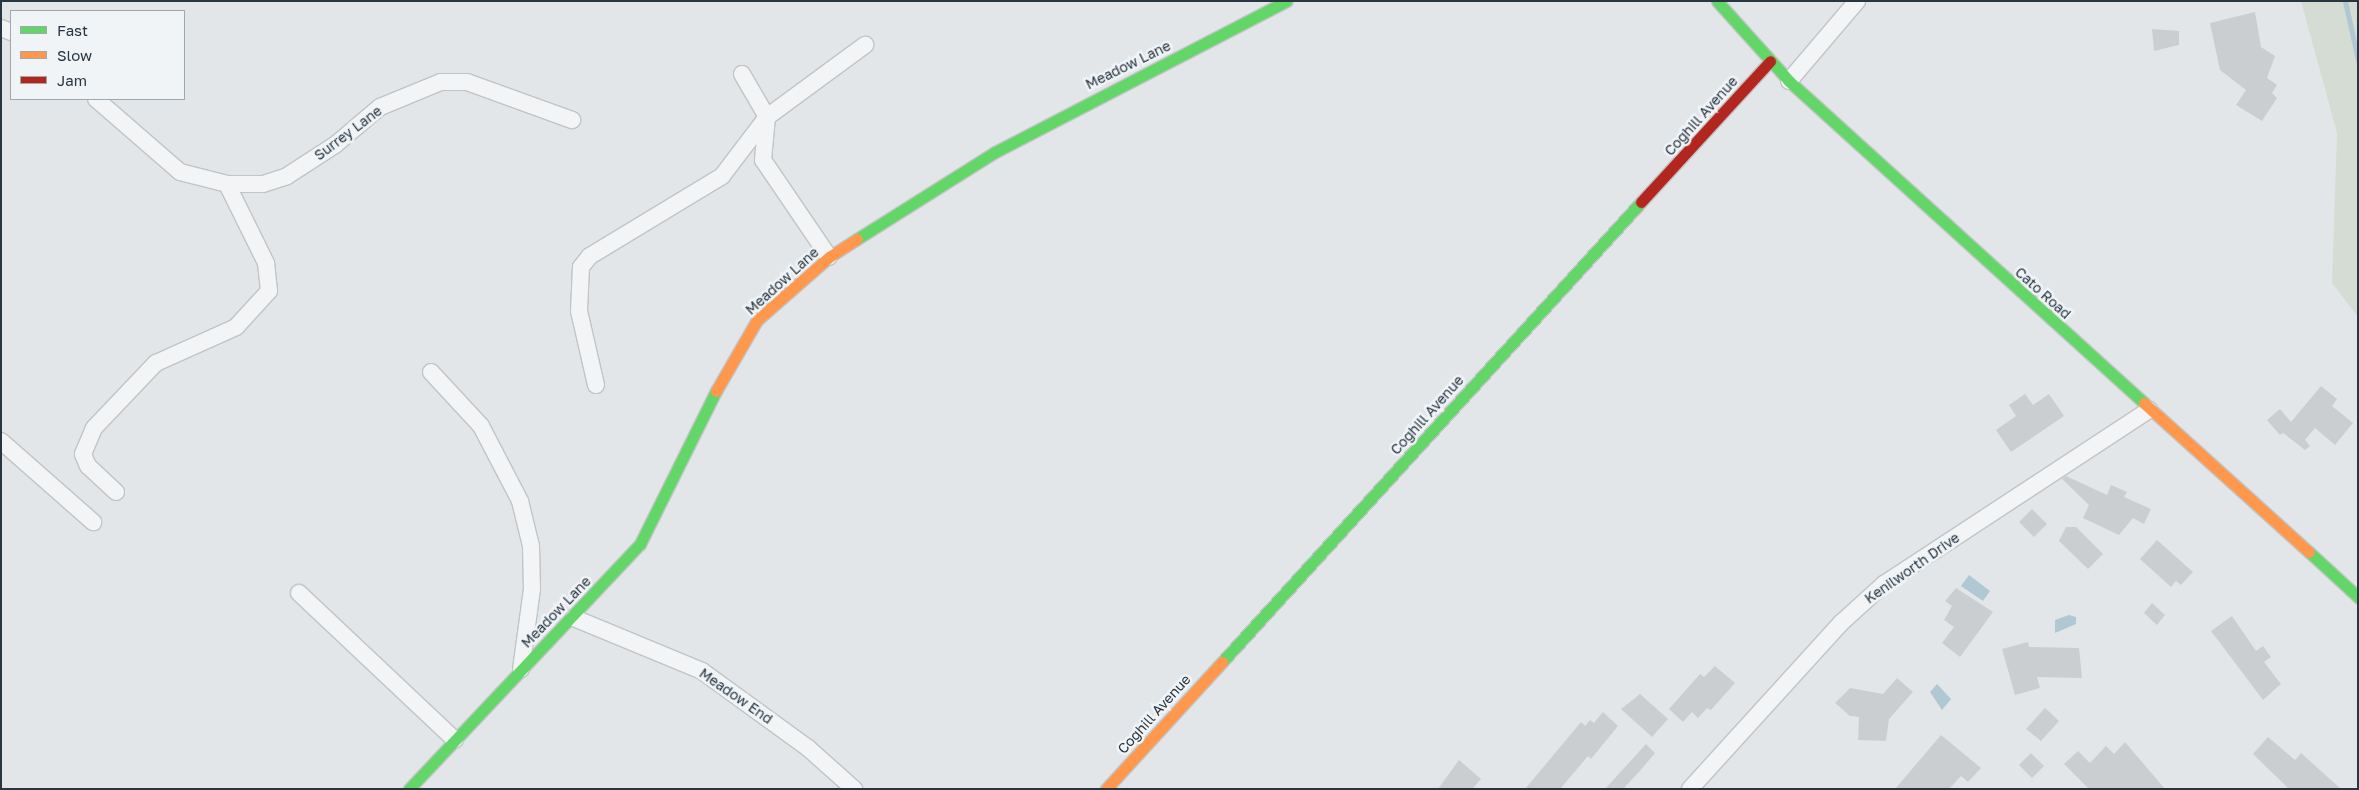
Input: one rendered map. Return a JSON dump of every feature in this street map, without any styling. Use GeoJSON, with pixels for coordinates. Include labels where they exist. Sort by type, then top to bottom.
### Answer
{"type":"FeatureCollection","features":[{"type":"Feature","properties":{"kind":"street","name":"Meadow Lane"},"geometry":{"type":"LineString","coordinates":[[409,789],[521,669],[574,618],[640,544],[728,367],[758,320],[829,257],[995,152],[1286,1]]}},
{"type":"Feature","properties":{"kind":"street","name":"Cato Road"},"geometry":{"type":"LineString","coordinates":[[1717,1],[1789,81],[2148,410],[2358,597]]}},
{"type":"Feature","properties":{"kind":"street"},"geometry":{"type":"LineString","coordinates":[[1789,81],[1857,1]]}},
{"type":"Feature","properties":{"kind":"street"},"geometry":{"type":"LineString","coordinates":[[596,385],[579,311],[580,267],[590,256],[722,176],[767,117],[866,45]]}},
{"type":"Feature","properties":{"kind":"street","name":"Coghill Avenue"},"geometry":{"type":"LineString","coordinates":[[1106,789],[1770,61]]}},
{"type":"Feature","properties":{"kind":"street"},"geometry":{"type":"LineString","coordinates":[[742,74],[767,117],[763,160],[829,257]]}},
{"type":"Feature","properties":{"kind":"street","name":"Surrey Lane"},"geometry":{"type":"LineString","coordinates":[[97,100],[180,172],[227,184],[263,184],[288,176],[335,145],[380,107],[421,87],[467,82],[572,120]]}},
{"type":"Feature","properties":{"kind":"street"},"geometry":{"type":"LineString","coordinates":[[116,492],[88,466],[83,454],[94,428],[156,363],[236,328],[269,291],[266,263],[227,184]]}},
{"type":"Feature","properties":{"kind":"street"},"geometry":{"type":"LineString","coordinates":[[431,372],[481,426],[520,501],[531,546],[532,589],[521,669]]}},
{"type":"Feature","properties":{"kind":"street","name":"Kenilworth Drive"},"geometry":{"type":"LineString","coordinates":[[1690,789],[1841,623],[1884,584],[2148,410]]}},
{"type":"Feature","properties":{"kind":"street"},"geometry":{"type":"LineString","coordinates":[[1,441],[93,522]]}},
{"type":"Feature","properties":{"kind":"street"},"geometry":{"type":"LineString","coordinates":[[299,594],[455,740]]}},
{"type":"Feature","properties":{"kind":"street","name":"Meadow End"},"geometry":{"type":"LineString","coordinates":[[574,618],[702,671],[808,748],[854,789]]}},
{"type":"Feature","properties":{"kind":"shaded area"},"geometry":{"type":"Polygon","coordinates":[[[2301,1],[2358,1],[2358,317],[2332,283],[2337,133],[2301,1]]]}},
{"type":"Feature","properties":{"kind":"water"},"geometry":{"type":"Polygon","coordinates":[[[1969,575],[1990,591],[1983,601],[1961,586],[1969,575]]]}},
{"type":"Feature","properties":{"kind":"water"},"geometry":{"type":"Polygon","coordinates":[[[2069,615],[2076,617],[2076,624],[2055,633],[2055,620],[2069,615]]]}},
{"type":"Feature","properties":{"kind":"water"},"geometry":{"type":"Polygon","coordinates":[[[1937,684],[1951,699],[1942,710],[1930,692],[1937,684]]]}},
{"type":"Feature","properties":{"kind":"building"},"geometry":{"type":"Polygon","coordinates":[[[2255,12],[2261,47],[2275,56],[2267,78],[2277,85],[2272,93],[2277,98],[2262,121],[2236,105],[2246,90],[2220,70],[2210,23],[2255,12]]]}},
{"type":"Feature","properties":{"kind":"building"},"geometry":{"type":"Polygon","coordinates":[[[2152,29],[2179,31],[2179,45],[2154,51],[2152,29]]]}},
{"type":"Feature","properties":{"kind":"building"},"geometry":{"type":"Polygon","coordinates":[[[2321,386],[2337,399],[2332,406],[2353,423],[2335,445],[2315,428],[2305,440],[2310,446],[2305,450],[2283,433],[2280,435],[2267,420],[2280,409],[2291,422],[2321,386]]]}},
{"type":"Feature","properties":{"kind":"building"},"geometry":{"type":"Polygon","coordinates":[[[2025,394],[2033,405],[2049,394],[2064,416],[2011,452],[1996,430],[2016,416],[2009,405],[2025,394]]]}},
{"type":"Feature","properties":{"kind":"building"},"geometry":{"type":"Polygon","coordinates":[[[2066,476],[2107,495],[2111,485],[2127,492],[2124,497],[2151,509],[2144,524],[2133,518],[2119,535],[2083,518],[2089,505],[2062,479],[2066,476]]]}},
{"type":"Feature","properties":{"kind":"building"},"geometry":{"type":"Polygon","coordinates":[[[2032,509],[2047,524],[2034,537],[2019,522],[2032,509]]]}},
{"type":"Feature","properties":{"kind":"building"},"geometry":{"type":"Polygon","coordinates":[[[2066,527],[2076,527],[2103,554],[2088,569],[2059,541],[2066,527]]]}},
{"type":"Feature","properties":{"kind":"building"},"geometry":{"type":"Polygon","coordinates":[[[2157,540],[2193,572],[2181,585],[2176,581],[2171,587],[2140,559],[2157,540]]]}},
{"type":"Feature","properties":{"kind":"building"},"geometry":{"type":"Polygon","coordinates":[[[1956,588],[1993,612],[1960,657],[1942,643],[1954,627],[1944,620],[1952,606],[1945,601],[1956,588]]]}},
{"type":"Feature","properties":{"kind":"building"},"geometry":{"type":"Polygon","coordinates":[[[2152,603],[2165,615],[2157,625],[2144,613],[2152,603]]]}},
{"type":"Feature","properties":{"kind":"building"},"geometry":{"type":"Polygon","coordinates":[[[2232,616],[2256,651],[2263,646],[2271,657],[2264,662],[2281,684],[2263,700],[2211,631],[2232,616]]]}},
{"type":"Feature","properties":{"kind":"building"},"geometry":{"type":"Polygon","coordinates":[[[2028,642],[2029,647],[2079,648],[2082,678],[2037,677],[2040,688],[2015,695],[2002,649],[2028,642]]]}},
{"type":"Feature","properties":{"kind":"building"},"geometry":{"type":"Polygon","coordinates":[[[1715,666],[1735,683],[1711,710],[1707,708],[1698,718],[1692,712],[1683,722],[1669,709],[1700,674],[1704,677],[1715,666]]]}},
{"type":"Feature","properties":{"kind":"building"},"geometry":{"type":"Polygon","coordinates":[[[1897,678],[1913,692],[1889,719],[1886,741],[1858,740],[1859,717],[1850,716],[1835,703],[1850,688],[1883,694],[1897,678]]]}},
{"type":"Feature","properties":{"kind":"building"},"geometry":{"type":"Polygon","coordinates":[[[1640,694],[1668,719],[1652,737],[1621,709],[1640,694]]]}},
{"type":"Feature","properties":{"kind":"building"},"geometry":{"type":"Polygon","coordinates":[[[2045,708],[2059,721],[2041,741],[2026,729],[2045,708]]]}},
{"type":"Feature","properties":{"kind":"building"},"geometry":{"type":"Polygon","coordinates":[[[1603,712],[1618,726],[1591,759],[1588,756],[1560,789],[1525,789],[1581,722],[1585,726],[1590,720],[1594,723],[1603,712]]]}},
{"type":"Feature","properties":{"kind":"building"},"geometry":{"type":"Polygon","coordinates":[[[1941,735],[1981,768],[1968,782],[1961,776],[1949,789],[1895,789],[1941,735]]]}},
{"type":"Feature","properties":{"kind":"building"},"geometry":{"type":"Polygon","coordinates":[[[2268,737],[2295,760],[2301,753],[2341,789],[2289,789],[2253,754],[2268,737]]]}},
{"type":"Feature","properties":{"kind":"building"},"geometry":{"type":"Polygon","coordinates":[[[2125,742],[2165,789],[2089,789],[2064,764],[2078,751],[2090,763],[2106,746],[2114,754],[2125,742]]]}},
{"type":"Feature","properties":{"kind":"building"},"geometry":{"type":"Polygon","coordinates":[[[1646,744],[1655,753],[1639,772],[1623,789],[1605,789],[1646,744]]]}},
{"type":"Feature","properties":{"kind":"building"},"geometry":{"type":"Polygon","coordinates":[[[2031,753],[2044,766],[2032,778],[2019,765],[2031,753]]]}},
{"type":"Feature","properties":{"kind":"building"},"geometry":{"type":"Polygon","coordinates":[[[1459,760],[1481,779],[1472,789],[1438,789],[1459,760]]]}},
{"type":"Feature","properties":{"kind":"waterway"},"geometry":{"type":"LineString","coordinates":[[2345,1],[2358,60]]}},
{"type":"Feature","properties":{"kind":"traffic: fast"},"geometry":{"type":"LineString","coordinates":[[857,239],[995,152],[1286,1]]}},
{"type":"Feature","properties":{"kind":"traffic: fast"},"geometry":{"type":"LineString","coordinates":[[1717,1],[1789,81],[2144,403]]}},
{"type":"Feature","properties":{"kind":"traffic: fast"},"geometry":{"type":"LineString","coordinates":[[1222,662],[1641,202]]}},
{"type":"Feature","properties":{"kind":"traffic: fast"},"geometry":{"type":"LineString","coordinates":[[409,789],[640,544],[716,391]]}},
{"type":"Feature","properties":{"kind":"traffic: fast"},"geometry":{"type":"LineString","coordinates":[[2309,552],[2358,597]]}},
{"type":"Feature","properties":{"kind":"traffic: slow"},"geometry":{"type":"LineString","coordinates":[[716,391],[757,320],[829,257],[857,239]]}},
{"type":"Feature","properties":{"kind":"traffic: slow"},"geometry":{"type":"LineString","coordinates":[[2144,403],[2309,552]]}},
{"type":"Feature","properties":{"kind":"traffic: slow"},"geometry":{"type":"LineString","coordinates":[[1106,789],[1222,662]]}},
{"type":"Feature","properties":{"kind":"traffic: jam"},"geometry":{"type":"LineString","coordinates":[[1641,202],[1770,61]]}}]}
